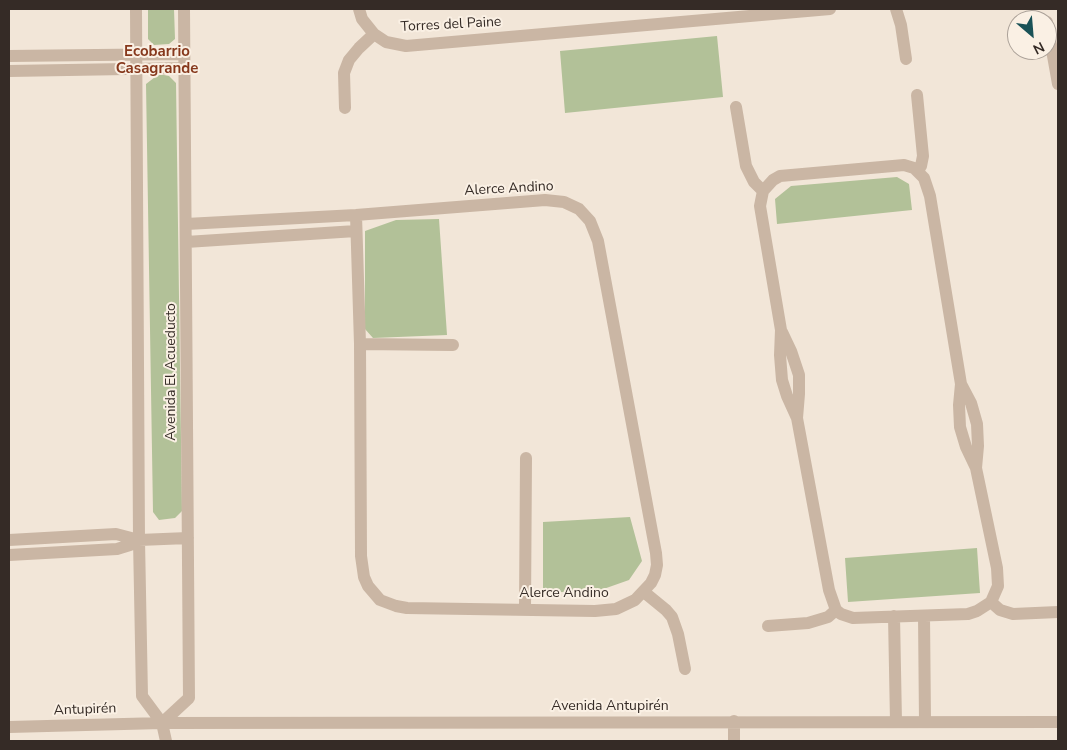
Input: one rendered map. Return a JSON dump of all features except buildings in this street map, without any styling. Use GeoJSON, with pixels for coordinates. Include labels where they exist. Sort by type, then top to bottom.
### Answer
{"type":"FeatureCollection","features":[{"type":"Feature","properties":{"kind":"street"},"geometry":{"type":"LineString","coordinates":[[136,9],[139,540],[142,696],[162,723],[166,741]]}},
{"type":"Feature","properties":{"kind":"street","name":"Avenida El Acueducto"},"geometry":{"type":"LineString","coordinates":[[162,723],[189,698],[184,9]]}},
{"type":"Feature","properties":{"kind":"street"},"geometry":{"type":"LineString","coordinates":[[345,108],[344,73],[349,60],[374,34],[362,19],[359,9]]}},
{"type":"Feature","properties":{"kind":"street","name":"Torres del Paine"},"geometry":{"type":"LineString","coordinates":[[374,34],[386,42],[406,46],[830,9]]}},
{"type":"Feature","properties":{"kind":"street"},"geometry":{"type":"LineString","coordinates":[[896,9],[901,25],[906,59]]}},
{"type":"Feature","properties":{"kind":"street"},"geometry":{"type":"LineString","coordinates":[[9,56],[184,54]]}},
{"type":"Feature","properties":{"kind":"street"},"geometry":{"type":"LineString","coordinates":[[1054,60],[1058,84]]}},
{"type":"Feature","properties":{"kind":"street"},"geometry":{"type":"LineString","coordinates":[[9,71],[184,68]]}},
{"type":"Feature","properties":{"kind":"street"},"geometry":{"type":"LineString","coordinates":[[917,95],[923,156],[918,171]]}},
{"type":"Feature","properties":{"kind":"street"},"geometry":{"type":"LineString","coordinates":[[736,107],[746,166],[754,182],[763,191]]}},
{"type":"Feature","properties":{"kind":"street"},"geometry":{"type":"LineString","coordinates":[[904,165],[918,171],[924,178],[930,196],[961,384],[959,405],[960,427],[966,447],[976,468],[998,573],[998,586],[990,602],[977,612],[968,614],[853,618],[836,610],[829,590],[797,418],[782,380],[781,330],[760,206],[763,191],[773,180],[780,176],[904,165]]}},
{"type":"Feature","properties":{"kind":"street","name":"Alerce Andino"},"geometry":{"type":"LineString","coordinates":[[186,224],[356,215],[545,200],[572,204],[585,214],[593,226],[598,241],[656,553],[657,565],[651,583],[644,592],[625,606],[608,610],[416,608],[396,606],[380,600],[368,586],[364,577],[361,556],[360,344],[356,215]]}},
{"type":"Feature","properties":{"kind":"street"},"geometry":{"type":"LineString","coordinates":[[186,242],[356,231]]}},
{"type":"Feature","properties":{"kind":"street"},"geometry":{"type":"LineString","coordinates":[[360,344],[453,345]]}},
{"type":"Feature","properties":{"kind":"street"},"geometry":{"type":"LineString","coordinates":[[961,384],[971,403],[978,424],[976,468]]}},
{"type":"Feature","properties":{"kind":"street"},"geometry":{"type":"LineString","coordinates":[[524,610],[526,458]]}},
{"type":"Feature","properties":{"kind":"street"},"geometry":{"type":"LineString","coordinates":[[9,540],[116,534],[139,540],[188,538]]}},
{"type":"Feature","properties":{"kind":"street"},"geometry":{"type":"LineString","coordinates":[[9,555],[117,548],[130,545],[139,540]]}},
{"type":"Feature","properties":{"kind":"street"},"geometry":{"type":"LineString","coordinates":[[644,592],[672,617],[678,634],[684,669]]}},
{"type":"Feature","properties":{"kind":"street"},"geometry":{"type":"LineString","coordinates":[[990,602],[1000,610],[1013,614],[1058,612]]}},
{"type":"Feature","properties":{"kind":"street"},"geometry":{"type":"LineString","coordinates":[[768,626],[808,623],[828,616],[836,610]]}},
{"type":"Feature","properties":{"kind":"street"},"geometry":{"type":"LineString","coordinates":[[894,616],[896,722]]}},
{"type":"Feature","properties":{"kind":"street"},"geometry":{"type":"LineString","coordinates":[[924,616],[925,722]]}},
{"type":"Feature","properties":{"kind":"street"},"geometry":{"type":"LineString","coordinates":[[734,722],[734,741]]}},
{"type":"Feature","properties":{"kind":"street","name":"Avenida Antupirén"},"geometry":{"type":"LineString","coordinates":[[162,723],[1058,722]]}},
{"type":"Feature","properties":{"kind":"street","name":"Antupirén"},"geometry":{"type":"LineString","coordinates":[[9,727],[162,723]]}},
{"type":"Feature","properties":{"kind":"green space"},"geometry":{"type":"Polygon","coordinates":[[[148,9],[174,9],[175,39],[169,44],[154,45],[148,39],[148,9]]]}},
{"type":"Feature","properties":{"kind":"green space"},"geometry":{"type":"Polygon","coordinates":[[[717,36],[723,97],[565,113],[560,51],[717,36]]]}},
{"type":"Feature","properties":{"kind":"green space"},"geometry":{"type":"Polygon","coordinates":[[[159,74],[169,76],[176,83],[182,511],[175,518],[159,520],[153,512],[146,84],[159,74]]]}},
{"type":"Feature","properties":{"kind":"green space"},"geometry":{"type":"Polygon","coordinates":[[[897,177],[909,184],[912,210],[777,224],[775,199],[791,186],[897,177]]]}},
{"type":"Feature","properties":{"kind":"green space"},"geometry":{"type":"Polygon","coordinates":[[[439,219],[447,335],[373,338],[365,329],[365,231],[396,220],[439,219]]]}},
{"type":"Feature","properties":{"kind":"green space"},"geometry":{"type":"Polygon","coordinates":[[[630,517],[642,561],[629,580],[595,592],[543,592],[543,522],[630,517]]]}},
{"type":"Feature","properties":{"kind":"green space"},"geometry":{"type":"Polygon","coordinates":[[[977,548],[980,593],[848,602],[845,558],[977,548]]]}},
{"type":"Feature","properties":{"kind":"district","name":"Ecobarrio Casagrande"},"geometry":{"type":"Point","coordinates":[157,60]}}]}
